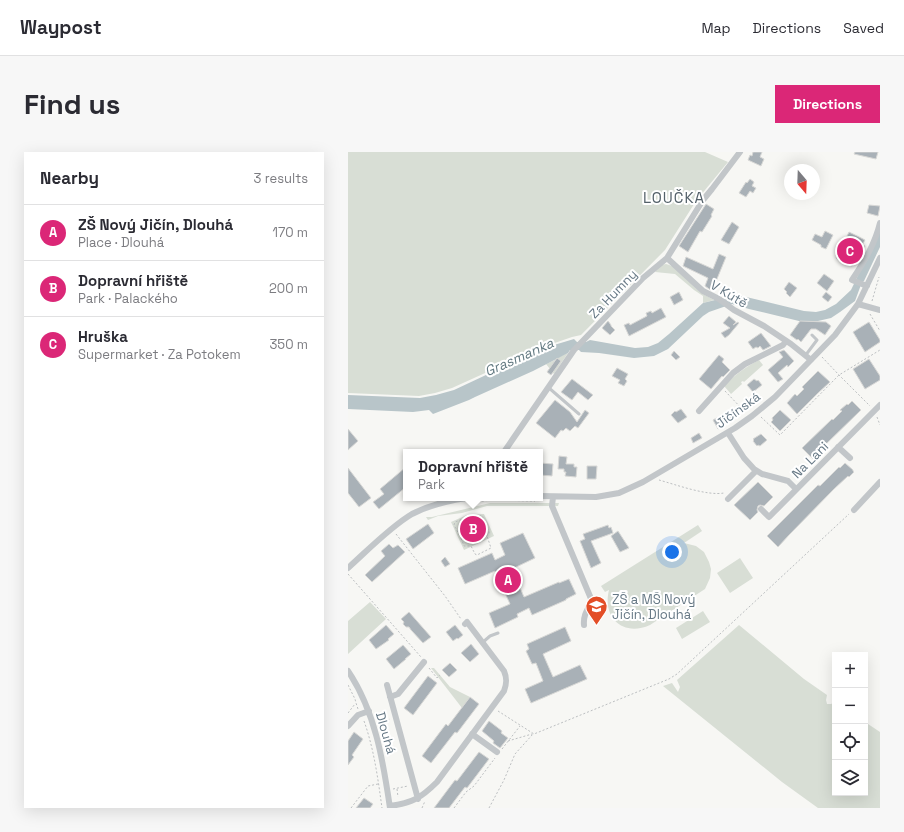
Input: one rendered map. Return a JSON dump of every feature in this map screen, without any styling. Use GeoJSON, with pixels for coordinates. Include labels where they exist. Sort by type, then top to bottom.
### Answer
{"type":"FeatureCollection","features":[{"type":"Feature","properties":{"kind":"street","name":"Za Humny"},"geometry":{"type":"LineString","coordinates":[[506,449],[574,350],[643,278],[667,258],[703,200],[740,152]]}},
{"type":"Feature","properties":{"kind":"street"},"geometry":{"type":"LineString","coordinates":[[864,285],[852,280],[862,266],[872,246],[880,223]]}},
{"type":"Feature","properties":{"kind":"street","name":"V Kútě"},"geometry":{"type":"LineString","coordinates":[[667,258],[703,291],[764,326],[808,358]]}},
{"type":"Feature","properties":{"kind":"street","name":"Jičínská"},"geometry":{"type":"LineString","coordinates":[[543,499],[608,496],[625,491],[728,433],[750,418],[775,397],[808,358],[835,335],[858,304],[864,285],[880,258]]}},
{"type":"Feature","properties":{"kind":"street"},"geometry":{"type":"LineString","coordinates":[[858,304],[880,310]]}},
{"type":"Feature","properties":{"kind":"street"},"geometry":{"type":"LineString","coordinates":[[699,411],[733,373],[744,364],[782,345],[786,341]]}},
{"type":"Feature","properties":{"kind":"street","name":"Na Lani"},"geometry":{"type":"LineString","coordinates":[[761,509],[769,516],[880,404]]}},
{"type":"Feature","properties":{"kind":"street","name":"Na Lani"},"geometry":{"type":"LineString","coordinates":[[728,433],[744,458],[756,471],[788,481],[796,489]]}},
{"type":"Feature","properties":{"kind":"street","name":"Na Lani"},"geometry":{"type":"LineString","coordinates":[[838,447],[850,458]]}},
{"type":"Feature","properties":{"kind":"street"},"geometry":{"type":"LineString","coordinates":[[728,499],[756,471]]}},
{"type":"Feature","properties":{"kind":"street"},"geometry":{"type":"LineString","coordinates":[[854,510],[880,482]]}},
{"type":"Feature","properties":{"kind":"street"},"geometry":{"type":"LineString","coordinates":[[553,497],[552,506],[592,601],[585,613],[584,625]]}},
{"type":"Feature","properties":{"kind":"street"},"geometry":{"type":"LineString","coordinates":[[348,568],[392,529],[412,515],[434,505],[460,501]]}},
{"type":"Feature","properties":{"kind":"street","name":"Dlouhá"},"geometry":{"type":"LineString","coordinates":[[348,671],[369,711],[374,726],[382,760],[390,807],[418,799],[437,782],[504,691],[506,686],[504,671],[467,622],[464,624]]}},
{"type":"Feature","properties":{"kind":"street","name":"Dlouhá"},"geometry":{"type":"LineString","coordinates":[[390,697],[398,694],[424,662]]}},
{"type":"Feature","properties":{"kind":"street","name":"Dlouhá"},"geometry":{"type":"LineString","coordinates":[[387,685],[418,799]]}},
{"type":"Feature","properties":{"kind":"street"},"geometry":{"type":"LineString","coordinates":[[348,726],[358,715],[369,711]]}},
{"type":"Feature","properties":{"kind":"street"},"geometry":{"type":"LineString","coordinates":[[472,734],[497,752]]}},
{"type":"Feature","properties":{"kind":"lane"},"geometry":{"type":"LineString","coordinates":[[808,358],[817,340],[812,335]]}},
{"type":"Feature","properties":{"kind":"lane"},"geometry":{"type":"LineString","coordinates":[[549,387],[579,414]]}},
{"type":"Feature","properties":{"kind":"lane"},"geometry":{"type":"LineString","coordinates":[[482,642],[490,636],[498,633]]}},
{"type":"Feature","properties":{"kind":"path"},"geometry":{"type":"LineString","coordinates":[[880,273],[869,311],[880,331]]}},
{"type":"Feature","properties":{"kind":"path"},"geometry":{"type":"LineString","coordinates":[[761,416],[780,435],[839,375],[880,350]]}},
{"type":"Feature","properties":{"kind":"path"},"geometry":{"type":"LineString","coordinates":[[822,356],[874,410]]}},
{"type":"Feature","properties":{"kind":"path"},"geometry":{"type":"LineString","coordinates":[[721,386],[750,418]]}},
{"type":"Feature","properties":{"kind":"path"},"geometry":{"type":"LineString","coordinates":[[657,479],[694,490],[722,494],[734,493]]}},
{"type":"Feature","properties":{"kind":"path"},"geometry":{"type":"LineString","coordinates":[[508,741],[534,734],[669,679],[677,674],[854,510]]}},
{"type":"Feature","properties":{"kind":"path"},"geometry":{"type":"LineString","coordinates":[[470,516],[479,537],[478,540]]}},
{"type":"Feature","properties":{"kind":"path"},"geometry":{"type":"LineString","coordinates":[[461,538],[480,541],[482,538],[489,534],[482,516],[470,516],[455,522],[454,525],[464,546],[471,546],[477,555],[491,548],[486,536]]}},
{"type":"Feature","properties":{"kind":"path"},"geometry":{"type":"LineString","coordinates":[[458,534],[486,525]]}},
{"type":"Feature","properties":{"kind":"path"},"geometry":{"type":"LineString","coordinates":[[395,533],[445,596],[464,624]]}},
{"type":"Feature","properties":{"kind":"path"},"geometry":{"type":"LineString","coordinates":[[348,575],[437,678],[440,675]]}},
{"type":"Feature","properties":{"kind":"path"},"geometry":{"type":"LineString","coordinates":[[348,685],[355,699],[370,740],[382,808]]}},
{"type":"Feature","properties":{"kind":"path"},"geometry":{"type":"LineString","coordinates":[[348,713],[356,704]]}},
{"type":"Feature","properties":{"kind":"path"},"geometry":{"type":"LineString","coordinates":[[491,708],[534,734]]}},
{"type":"Feature","properties":{"kind":"path"},"geometry":{"type":"LineString","coordinates":[[377,724],[393,719]]}},
{"type":"Feature","properties":{"kind":"path"},"geometry":{"type":"LineString","coordinates":[[454,808],[466,792],[474,786],[520,725]]}},
{"type":"Feature","properties":{"kind":"path"},"geometry":{"type":"LineString","coordinates":[[489,808],[504,780],[515,754],[534,734]]}},
{"type":"Feature","properties":{"kind":"path"},"geometry":{"type":"LineString","coordinates":[[352,808],[368,786],[378,784]]}},
{"type":"Feature","properties":{"kind":"path"},"geometry":{"type":"LineString","coordinates":[[387,790],[414,785]]}},
{"type":"Feature","properties":{"kind":"shaded area"},"geometry":{"type":"Polygon","coordinates":[[[348,152],[705,152],[728,162],[696,201],[665,250],[581,335],[543,347],[452,388],[419,396],[348,393],[348,152]]]}},
{"type":"Feature","properties":{"kind":"shaded area"},"geometry":{"type":"Polygon","coordinates":[[[880,230],[880,247],[864,281],[862,282],[855,301],[831,318],[818,321],[799,321],[732,304],[709,312],[703,316],[668,349],[654,356],[634,358],[570,350],[568,353],[533,371],[469,400],[433,414],[429,410],[413,412],[348,409],[348,395],[420,398],[436,395],[454,390],[544,348],[574,339],[577,342],[586,342],[590,340],[635,348],[648,347],[658,343],[703,303],[727,296],[742,296],[804,311],[816,312],[825,310],[836,304],[851,290],[880,230]]]}},
{"type":"Feature","properties":{"kind":"shaded area"},"geometry":{"type":"Polygon","coordinates":[[[666,264],[676,268],[694,287],[714,300],[703,303],[703,296],[675,274],[655,272],[661,265],[666,264]]]}},
{"type":"Feature","properties":{"kind":"shaded area"},"geometry":{"type":"Polygon","coordinates":[[[568,353],[554,374],[546,364],[557,359],[555,361],[559,364],[561,361],[557,358],[568,353]]]}},
{"type":"Feature","properties":{"kind":"shaded area"},"geometry":{"type":"Polygon","coordinates":[[[759,360],[763,365],[744,382],[741,382],[742,384],[731,394],[724,386],[749,365],[759,360]]]}},
{"type":"Feature","properties":{"kind":"shaded area"},"geometry":{"type":"Polygon","coordinates":[[[490,503],[559,503],[558,506],[487,506],[462,513],[438,516],[428,520],[426,517],[432,517],[490,503]]]}},
{"type":"Feature","properties":{"kind":"shaded area"},"geometry":{"type":"Polygon","coordinates":[[[484,514],[494,536],[464,550],[451,522],[467,515],[484,514]]]}},
{"type":"Feature","properties":{"kind":"shaded area"},"geometry":{"type":"Polygon","coordinates":[[[698,525],[702,531],[684,543],[696,546],[704,552],[709,562],[711,569],[710,578],[705,589],[650,625],[631,629],[623,627],[612,617],[608,600],[609,590],[605,592],[601,586],[698,525]]]}},
{"type":"Feature","properties":{"kind":"shaded area"},"geometry":{"type":"Polygon","coordinates":[[[740,558],[753,578],[730,593],[717,573],[740,558]]]}},
{"type":"Feature","properties":{"kind":"shaded area"},"geometry":{"type":"Polygon","coordinates":[[[370,602],[386,619],[348,654],[348,621],[370,602]]]}},
{"type":"Feature","properties":{"kind":"shaded area"},"geometry":{"type":"Polygon","coordinates":[[[703,611],[710,622],[682,639],[676,628],[703,611]]]}},
{"type":"Feature","properties":{"kind":"shaded area"},"geometry":{"type":"Polygon","coordinates":[[[739,625],[804,679],[827,695],[827,704],[832,704],[832,796],[868,796],[868,724],[880,732],[880,808],[818,808],[782,782],[663,686],[672,683],[678,692],[680,687],[677,680],[739,625]]]}},
{"type":"Feature","properties":{"kind":"shaded area"},"geometry":{"type":"Polygon","coordinates":[[[431,668],[434,668],[450,687],[470,697],[462,708],[431,668]]]}},
{"type":"Feature","properties":{"kind":"building"},"geometry":{"type":"Polygon","coordinates":[[[753,152],[762,152],[760,157],[764,159],[761,166],[748,160],[750,155],[752,156],[753,152]]]}},
{"type":"Feature","properties":{"kind":"building"},"geometry":{"type":"Polygon","coordinates":[[[855,152],[878,152],[876,159],[854,154],[855,152]]]}},
{"type":"Feature","properties":{"kind":"building"},"geometry":{"type":"Polygon","coordinates":[[[750,179],[754,182],[752,186],[756,188],[753,193],[750,191],[746,197],[739,193],[746,182],[747,183],[750,179]]]}},
{"type":"Feature","properties":{"kind":"building"},"geometry":{"type":"Polygon","coordinates":[[[706,204],[714,209],[711,215],[712,216],[702,232],[700,231],[688,252],[679,246],[706,204]]]}},
{"type":"Feature","properties":{"kind":"building"},"geometry":{"type":"Polygon","coordinates":[[[869,205],[880,206],[878,216],[867,213],[869,205]]]}},
{"type":"Feature","properties":{"kind":"building"},"geometry":{"type":"Polygon","coordinates":[[[732,222],[739,227],[729,244],[721,240],[732,222]]]}},
{"type":"Feature","properties":{"kind":"building"},"geometry":{"type":"Polygon","coordinates":[[[825,231],[833,235],[826,249],[812,240],[815,234],[822,237],[825,231]]]}},
{"type":"Feature","properties":{"kind":"building"},"geometry":{"type":"Polygon","coordinates":[[[849,232],[865,240],[862,245],[865,246],[859,257],[857,256],[852,266],[836,258],[849,232]]]}},
{"type":"Feature","properties":{"kind":"building"},"geometry":{"type":"Polygon","coordinates":[[[719,254],[726,257],[712,291],[705,286],[708,278],[683,266],[686,257],[713,269],[719,254]]]}},
{"type":"Feature","properties":{"kind":"building"},"geometry":{"type":"Polygon","coordinates":[[[824,274],[834,281],[827,291],[817,283],[824,274]]]}},
{"type":"Feature","properties":{"kind":"building"},"geometry":{"type":"Polygon","coordinates":[[[789,282],[797,288],[790,297],[784,289],[789,282]]]}},
{"type":"Feature","properties":{"kind":"building"},"geometry":{"type":"Polygon","coordinates":[[[679,292],[683,300],[674,305],[670,297],[679,292]]]}},
{"type":"Feature","properties":{"kind":"building"},"geometry":{"type":"Polygon","coordinates":[[[826,292],[832,297],[828,302],[822,297],[826,292]]]}},
{"type":"Feature","properties":{"kind":"building"},"geometry":{"type":"Polygon","coordinates":[[[661,308],[666,317],[629,336],[624,325],[629,323],[630,325],[647,316],[646,313],[651,311],[652,313],[661,308]]]}},
{"type":"Feature","properties":{"kind":"building"},"geometry":{"type":"Polygon","coordinates":[[[729,316],[736,322],[733,325],[738,322],[739,323],[725,338],[721,333],[730,328],[723,323],[729,316]]]}},
{"type":"Feature","properties":{"kind":"building"},"geometry":{"type":"Polygon","coordinates":[[[608,321],[615,330],[610,335],[602,328],[608,321]]]}},
{"type":"Feature","properties":{"kind":"building"},"geometry":{"type":"Polygon","coordinates":[[[800,321],[826,322],[831,326],[825,335],[816,329],[811,329],[801,342],[790,335],[800,321]]]}},
{"type":"Feature","properties":{"kind":"building"},"geometry":{"type":"Polygon","coordinates":[[[869,322],[880,342],[865,352],[853,332],[869,322]]]}},
{"type":"Feature","properties":{"kind":"building"},"geometry":{"type":"Polygon","coordinates":[[[761,333],[771,346],[763,350],[760,346],[753,349],[748,342],[761,333]]]}},
{"type":"Feature","properties":{"kind":"building"},"geometry":{"type":"Polygon","coordinates":[[[784,350],[794,361],[778,373],[783,379],[778,382],[768,370],[783,357],[779,352],[784,350]]]}},
{"type":"Feature","properties":{"kind":"building"},"geometry":{"type":"Polygon","coordinates":[[[674,351],[680,357],[676,360],[671,355],[674,351]]]}},
{"type":"Feature","properties":{"kind":"building"},"geometry":{"type":"Polygon","coordinates":[[[719,355],[724,359],[722,362],[730,370],[723,377],[722,376],[711,389],[699,379],[719,355]]]}},
{"type":"Feature","properties":{"kind":"building"},"geometry":{"type":"Polygon","coordinates":[[[557,358],[561,361],[551,375],[547,372],[557,358]]]}},
{"type":"Feature","properties":{"kind":"building"},"geometry":{"type":"Polygon","coordinates":[[[869,359],[880,376],[880,380],[865,389],[853,369],[869,359]]]}},
{"type":"Feature","properties":{"kind":"building"},"geometry":{"type":"Polygon","coordinates":[[[617,368],[628,374],[625,379],[627,381],[624,386],[618,383],[620,380],[612,376],[617,368]]]}},
{"type":"Feature","properties":{"kind":"building"},"geometry":{"type":"Polygon","coordinates":[[[818,371],[830,382],[797,414],[787,403],[795,394],[797,396],[804,389],[802,387],[818,371]]]}},
{"type":"Feature","properties":{"kind":"building"},"geometry":{"type":"Polygon","coordinates":[[[572,379],[593,395],[588,400],[578,392],[572,400],[561,392],[572,379]]]}},
{"type":"Feature","properties":{"kind":"building"},"geometry":{"type":"Polygon","coordinates":[[[754,379],[757,381],[758,380],[762,385],[753,392],[747,385],[754,379]]]}},
{"type":"Feature","properties":{"kind":"building"},"geometry":{"type":"Polygon","coordinates":[[[555,400],[570,412],[577,422],[585,410],[589,413],[578,428],[575,426],[570,431],[566,428],[563,431],[561,430],[555,438],[536,423],[555,400]]]}},
{"type":"Feature","properties":{"kind":"building"},"geometry":{"type":"Polygon","coordinates":[[[852,401],[861,410],[823,447],[813,459],[802,448],[842,411],[840,410],[852,401]]]}},
{"type":"Feature","properties":{"kind":"building"},"geometry":{"type":"Polygon","coordinates":[[[681,409],[687,417],[678,423],[671,415],[675,411],[676,412],[681,409]]]}},
{"type":"Feature","properties":{"kind":"building"},"geometry":{"type":"Polygon","coordinates":[[[780,410],[791,420],[780,431],[771,422],[773,420],[772,418],[780,410]]]}},
{"type":"Feature","properties":{"kind":"building"},"geometry":{"type":"Polygon","coordinates":[[[729,411],[734,419],[718,429],[713,420],[729,411]]]}},
{"type":"Feature","properties":{"kind":"building"},"geometry":{"type":"Polygon","coordinates":[[[348,429],[358,441],[348,450],[348,429]]]}},
{"type":"Feature","properties":{"kind":"building"},"geometry":{"type":"Polygon","coordinates":[[[699,433],[702,438],[693,443],[691,438],[699,433]]]}},
{"type":"Feature","properties":{"kind":"building"},"geometry":{"type":"Polygon","coordinates":[[[761,434],[767,440],[760,446],[757,446],[753,439],[761,434]]]}},
{"type":"Feature","properties":{"kind":"building"},"geometry":{"type":"Polygon","coordinates":[[[559,456],[567,457],[566,464],[574,464],[574,467],[577,467],[576,477],[565,476],[566,472],[564,472],[564,469],[558,469],[559,456]]]}},
{"type":"Feature","properties":{"kind":"building"},"geometry":{"type":"Polygon","coordinates":[[[543,463],[553,464],[552,476],[543,475],[543,463]]]}},
{"type":"Feature","properties":{"kind":"building"},"geometry":{"type":"Polygon","coordinates":[[[845,463],[854,472],[834,489],[778,547],[767,536],[818,485],[820,486],[845,463]]]}},
{"type":"Feature","properties":{"kind":"building"},"geometry":{"type":"Polygon","coordinates":[[[587,466],[597,466],[596,479],[587,479],[587,466]]]}},
{"type":"Feature","properties":{"kind":"building"},"geometry":{"type":"Polygon","coordinates":[[[348,468],[371,498],[359,507],[348,493],[348,468]]]}},
{"type":"Feature","properties":{"kind":"building"},"geometry":{"type":"Polygon","coordinates":[[[403,470],[403,489],[379,509],[373,502],[384,494],[380,489],[403,470]]]}},
{"type":"Feature","properties":{"kind":"building"},"geometry":{"type":"Polygon","coordinates":[[[758,482],[773,497],[764,506],[758,506],[758,512],[750,520],[734,505],[758,482]]]}},
{"type":"Feature","properties":{"kind":"building"},"geometry":{"type":"Polygon","coordinates":[[[428,524],[434,533],[413,549],[406,539],[428,524]]]}},
{"type":"Feature","properties":{"kind":"building"},"geometry":{"type":"Polygon","coordinates":[[[608,525],[609,528],[611,527],[613,533],[591,541],[601,563],[591,568],[580,541],[585,539],[583,534],[608,525]]]}},
{"type":"Feature","properties":{"kind":"building"},"geometry":{"type":"Polygon","coordinates":[[[618,531],[629,548],[620,552],[611,536],[618,531]]]}},
{"type":"Feature","properties":{"kind":"building"},"geometry":{"type":"Polygon","coordinates":[[[523,533],[535,558],[512,569],[524,597],[569,579],[576,594],[532,615],[529,608],[517,614],[518,617],[495,628],[489,613],[510,604],[495,571],[465,584],[458,568],[492,553],[495,560],[505,555],[500,543],[523,533]]]}},
{"type":"Feature","properties":{"kind":"building"},"geometry":{"type":"Polygon","coordinates":[[[389,544],[393,548],[398,545],[405,552],[372,582],[365,575],[385,556],[381,551],[389,544]]]}},
{"type":"Feature","properties":{"kind":"building"},"geometry":{"type":"Polygon","coordinates":[[[445,557],[450,564],[445,567],[441,561],[445,557]]]}},
{"type":"Feature","properties":{"kind":"building"},"geometry":{"type":"Polygon","coordinates":[[[409,612],[431,637],[423,643],[409,627],[406,627],[403,624],[404,622],[401,619],[409,612]]]}},
{"type":"Feature","properties":{"kind":"building"},"geometry":{"type":"Polygon","coordinates":[[[386,625],[394,634],[388,639],[389,640],[376,649],[369,640],[386,625]]]}},
{"type":"Feature","properties":{"kind":"building"},"geometry":{"type":"Polygon","coordinates":[[[455,625],[463,635],[453,641],[446,632],[455,625]]]}},
{"type":"Feature","properties":{"kind":"building"},"geometry":{"type":"Polygon","coordinates":[[[565,627],[571,641],[543,654],[553,677],[580,665],[587,679],[531,703],[525,689],[543,681],[536,663],[532,664],[526,651],[529,649],[527,644],[565,627]]]}},
{"type":"Feature","properties":{"kind":"building"},"geometry":{"type":"Polygon","coordinates":[[[471,644],[479,654],[470,662],[461,653],[471,644]]]}},
{"type":"Feature","properties":{"kind":"building"},"geometry":{"type":"Polygon","coordinates":[[[403,645],[411,654],[394,669],[386,659],[403,645]]]}},
{"type":"Feature","properties":{"kind":"building"},"geometry":{"type":"Polygon","coordinates":[[[450,663],[457,670],[449,677],[442,670],[450,663]]]}},
{"type":"Feature","properties":{"kind":"building"},"geometry":{"type":"Polygon","coordinates":[[[428,676],[437,683],[413,715],[404,708],[428,676]]]}},
{"type":"Feature","properties":{"kind":"building"},"geometry":{"type":"Polygon","coordinates":[[[470,697],[479,704],[457,733],[455,732],[431,763],[422,756],[446,724],[448,726],[470,697]]]}},
{"type":"Feature","properties":{"kind":"building"},"geometry":{"type":"Polygon","coordinates":[[[489,721],[502,731],[501,733],[508,738],[500,748],[482,731],[489,721]]]}},
{"type":"Feature","properties":{"kind":"building"},"geometry":{"type":"Polygon","coordinates":[[[354,732],[363,739],[352,755],[354,757],[348,765],[348,741],[354,732]]]}},
{"type":"Feature","properties":{"kind":"building"},"geometry":{"type":"Polygon","coordinates":[[[479,752],[489,759],[467,788],[465,787],[449,808],[434,808],[455,780],[457,781],[479,752]]]}},
{"type":"Feature","properties":{"kind":"building"},"geometry":{"type":"Polygon","coordinates":[[[364,798],[373,804],[370,808],[356,808],[364,798]]]}},
{"type":"Feature","properties":{"kind":"place","name":"Hruška"},"geometry":{"type":"Point","coordinates":[850,251]}},
{"type":"Feature","properties":{"kind":"place","name":"Dopravní hřiště"},"geometry":{"type":"Point","coordinates":[473,529]}},
{"type":"Feature","properties":{"kind":"place","name":"ZŠ Nový Jičín, Dlouhá"},"geometry":{"type":"Point","coordinates":[508,580]}},
{"type":"Feature","properties":{"kind":"place","name":"ZŠ a MŠ Nový Jičín, Dlouhá"},"geometry":{"type":"Point","coordinates":[597,626]}},
{"type":"Feature","properties":{"kind":"district","name":"LOUČKA"},"geometry":{"type":"Point","coordinates":[674,197]}},
{"type":"Feature","properties":{"kind":"water label","name":"Grasmanka"},"geometry":{"type":"Point","coordinates":[519,357]}}]}
